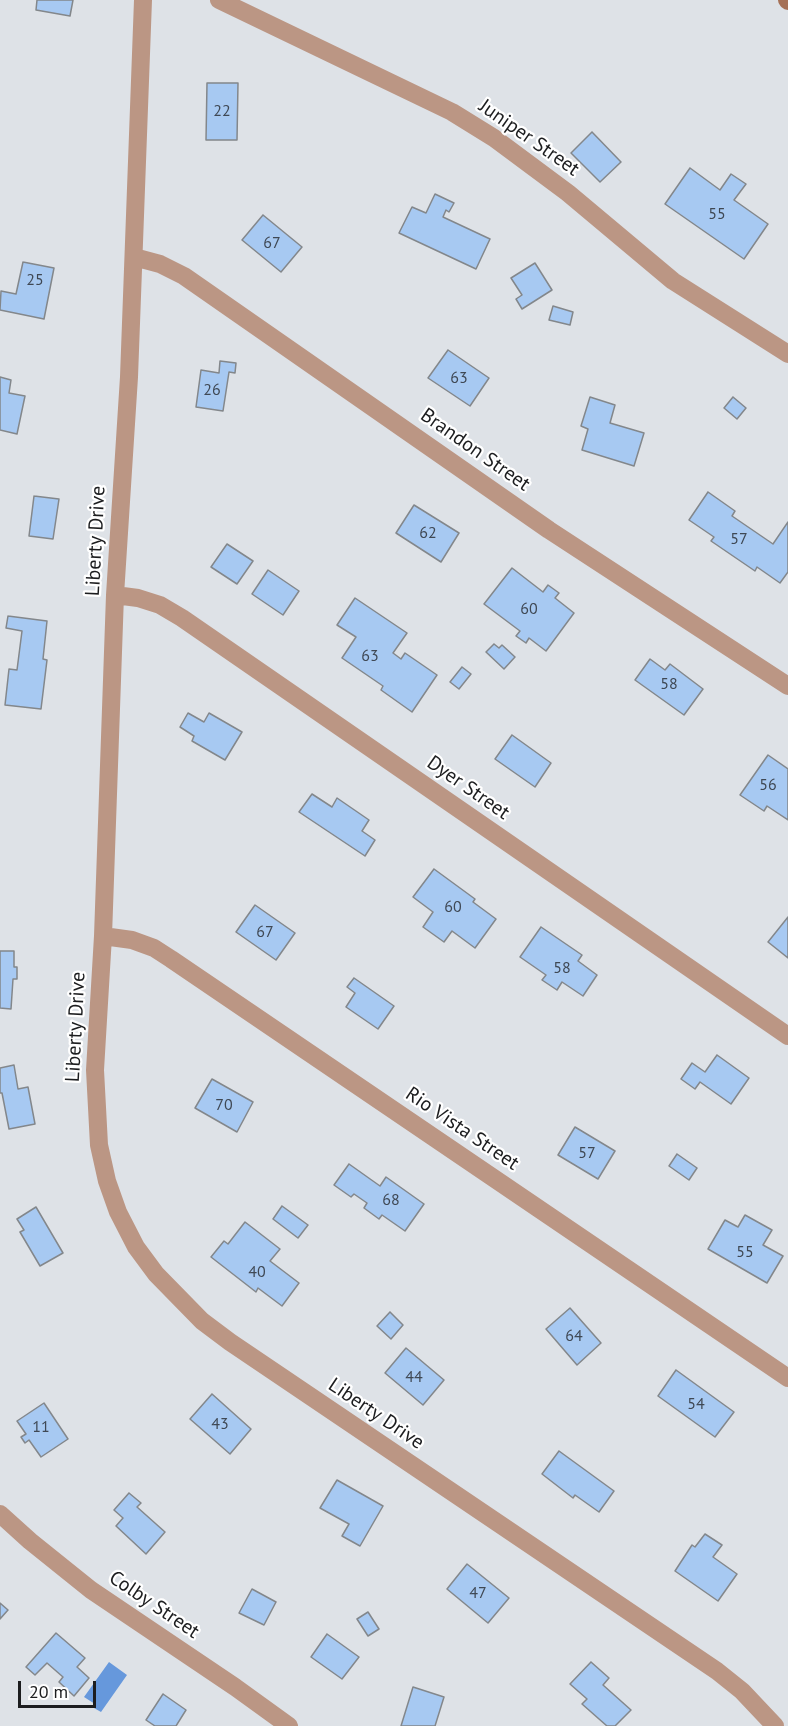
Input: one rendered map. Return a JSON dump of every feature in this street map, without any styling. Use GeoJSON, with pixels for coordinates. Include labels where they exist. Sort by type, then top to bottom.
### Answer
{"type":"FeatureCollection","features":[{"type":"Feature","properties":{"kind":"street","name":"Liberty Drive"},"geometry":{"type":"LineString","coordinates":[[142,0],[134,257],[95,1070],[99,1145],[107,1181],[118,1212],[136,1247],[156,1274],[202,1321],[717,1671],[742,1691],[775,1726]]}},
{"type":"Feature","properties":{"kind":"street","name":"Juniper Street"},"geometry":{"type":"LineString","coordinates":[[219,0],[452,112],[494,138],[568,193],[673,281],[788,354]]}},
{"type":"Feature","properties":{"kind":"street","name":"Brandon Street"},"geometry":{"type":"LineString","coordinates":[[134,257],[160,264],[184,276],[549,530],[788,686]]}},
{"type":"Feature","properties":{"kind":"street","name":"Dyer Street"},"geometry":{"type":"LineString","coordinates":[[116,595],[149,601],[182,618],[788,1036]]}},
{"type":"Feature","properties":{"kind":"street","name":"Rio Vista Street"},"geometry":{"type":"LineString","coordinates":[[103,936],[132,940],[154,948],[171,958],[788,1378]]}},
{"type":"Feature","properties":{"kind":"street","name":"Colby Street"},"geometry":{"type":"LineString","coordinates":[[0,1514],[91,1590],[289,1726]]}},
{"type":"Feature","properties":{"kind":"water"},"geometry":{"type":"Polygon","coordinates":[[[109,1662],[127,1675],[101,1712],[94,1708],[95,1704],[84,1697],[109,1662]]]}},
{"type":"Feature","properties":{"kind":"building"},"geometry":{"type":"Polygon","coordinates":[[[37,0],[73,0],[70,16],[36,10],[37,0]]]}},
{"type":"Feature","properties":{"kind":"building"},"geometry":{"type":"Polygon","coordinates":[[[207,83],[238,83],[237,140],[206,140],[207,83]]]}},
{"type":"Feature","properties":{"kind":"building"},"geometry":{"type":"Polygon","coordinates":[[[592,132],[621,162],[600,182],[571,153],[592,132]]]}},
{"type":"Feature","properties":{"kind":"building"},"geometry":{"type":"Polygon","coordinates":[[[690,168],[720,190],[731,174],[746,184],[734,200],[768,224],[744,259],[665,204],[690,168]]]}},
{"type":"Feature","properties":{"kind":"building"},"geometry":{"type":"Polygon","coordinates":[[[435,194],[454,203],[449,212],[446,210],[443,217],[490,239],[476,269],[399,233],[412,207],[426,213],[435,194]]]}},
{"type":"Feature","properties":{"kind":"building"},"geometry":{"type":"Polygon","coordinates":[[[263,215],[302,247],[281,272],[242,240],[263,215]]]}},
{"type":"Feature","properties":{"kind":"building"},"geometry":{"type":"Polygon","coordinates":[[[23,262],[54,268],[44,319],[0,310],[1,291],[16,294],[23,262]]]}},
{"type":"Feature","properties":{"kind":"building"},"geometry":{"type":"Polygon","coordinates":[[[535,263],[552,290],[522,309],[516,299],[522,295],[511,278],[535,263]]]}},
{"type":"Feature","properties":{"kind":"building"},"geometry":{"type":"Polygon","coordinates":[[[553,306],[573,312],[570,325],[549,320],[553,306]]]}},
{"type":"Feature","properties":{"kind":"building"},"geometry":{"type":"Polygon","coordinates":[[[448,350],[489,378],[470,406],[428,378],[448,350]]]}},
{"type":"Feature","properties":{"kind":"building"},"geometry":{"type":"Polygon","coordinates":[[[220,361],[236,363],[235,373],[229,372],[223,411],[196,407],[201,370],[219,373],[220,361]]]}},
{"type":"Feature","properties":{"kind":"building"},"geometry":{"type":"Polygon","coordinates":[[[0,377],[11,380],[9,393],[25,396],[17,434],[0,430],[0,377]]]}},
{"type":"Feature","properties":{"kind":"building"},"geometry":{"type":"Polygon","coordinates":[[[590,397],[615,405],[610,423],[644,433],[634,466],[582,450],[588,429],[581,426],[590,397]]]}},
{"type":"Feature","properties":{"kind":"building"},"geometry":{"type":"Polygon","coordinates":[[[733,397],[746,408],[737,419],[724,408],[733,397]]]}},
{"type":"Feature","properties":{"kind":"building"},"geometry":{"type":"Polygon","coordinates":[[[708,492],[735,511],[732,516],[773,544],[788,522],[788,572],[780,583],[757,567],[755,571],[711,541],[714,537],[689,520],[708,492]]]}},
{"type":"Feature","properties":{"kind":"building"},"geometry":{"type":"Polygon","coordinates":[[[34,496],[59,499],[53,539],[29,536],[34,496]]]}},
{"type":"Feature","properties":{"kind":"building"},"geometry":{"type":"Polygon","coordinates":[[[414,505],[459,533],[441,562],[396,533],[414,505]]]}},
{"type":"Feature","properties":{"kind":"building"},"geometry":{"type":"Polygon","coordinates":[[[227,544],[253,561],[237,584],[211,567],[227,544]]]}},
{"type":"Feature","properties":{"kind":"building"},"geometry":{"type":"Polygon","coordinates":[[[512,568],[543,592],[548,585],[559,593],[555,598],[574,613],[546,651],[529,638],[526,643],[516,636],[520,631],[484,604],[512,568]]]}},
{"type":"Feature","properties":{"kind":"building"},"geometry":{"type":"Polygon","coordinates":[[[268,570],[299,591],[283,615],[252,594],[268,570]]]}},
{"type":"Feature","properties":{"kind":"building"},"geometry":{"type":"Polygon","coordinates":[[[355,598],[407,633],[393,653],[401,659],[405,653],[437,675],[412,712],[381,690],[383,686],[342,658],[356,637],[337,625],[355,598]]]}},
{"type":"Feature","properties":{"kind":"building"},"geometry":{"type":"Polygon","coordinates":[[[8,616],[47,621],[43,659],[47,660],[41,709],[5,705],[9,669],[17,670],[22,631],[6,628],[8,616]]]}},
{"type":"Feature","properties":{"kind":"building"},"geometry":{"type":"Polygon","coordinates":[[[494,644],[499,648],[502,645],[515,657],[504,669],[486,652],[494,644]]]}},
{"type":"Feature","properties":{"kind":"building"},"geometry":{"type":"Polygon","coordinates":[[[650,659],[665,670],[670,664],[703,689],[684,715],[635,680],[650,659]]]}},
{"type":"Feature","properties":{"kind":"building"},"geometry":{"type":"Polygon","coordinates":[[[462,667],[471,674],[459,689],[450,682],[462,667]]]}},
{"type":"Feature","properties":{"kind":"building"},"geometry":{"type":"Polygon","coordinates":[[[188,713],[204,722],[209,713],[242,732],[225,760],[192,741],[194,736],[180,727],[188,713]]]}},
{"type":"Feature","properties":{"kind":"building"},"geometry":{"type":"Polygon","coordinates":[[[512,735],[551,763],[535,787],[495,759],[512,735]]]}},
{"type":"Feature","properties":{"kind":"building"},"geometry":{"type":"Polygon","coordinates":[[[768,755],[788,769],[788,820],[767,806],[764,811],[740,795],[768,755]]]}},
{"type":"Feature","properties":{"kind":"building"},"geometry":{"type":"Polygon","coordinates":[[[312,794],[332,807],[337,798],[369,820],[362,831],[375,840],[365,856],[299,812],[312,794]]]}},
{"type":"Feature","properties":{"kind":"building"},"geometry":{"type":"Polygon","coordinates":[[[434,869],[475,899],[473,902],[496,919],[475,948],[452,931],[444,942],[423,927],[433,912],[413,897],[434,869]]]}},
{"type":"Feature","properties":{"kind":"building"},"geometry":{"type":"Polygon","coordinates":[[[255,905],[295,933],[276,960],[236,932],[255,905]]]}},
{"type":"Feature","properties":{"kind":"building"},"geometry":{"type":"Polygon","coordinates":[[[788,917],[788,958],[768,942],[788,917]]]}},
{"type":"Feature","properties":{"kind":"building"},"geometry":{"type":"Polygon","coordinates":[[[541,927],[582,955],[578,961],[597,975],[583,996],[562,982],[557,990],[542,980],[546,975],[520,957],[541,927]]]}},
{"type":"Feature","properties":{"kind":"building"},"geometry":{"type":"Polygon","coordinates":[[[0,951],[14,951],[17,979],[13,979],[11,1009],[0,1008],[0,951]]]}},
{"type":"Feature","properties":{"kind":"building"},"geometry":{"type":"Polygon","coordinates":[[[354,978],[394,1006],[378,1029],[346,1007],[355,993],[347,987],[354,978]]]}},
{"type":"Feature","properties":{"kind":"building"},"geometry":{"type":"Polygon","coordinates":[[[717,1055],[749,1078],[731,1104],[700,1082],[695,1089],[681,1079],[692,1063],[705,1072],[717,1055]]]}},
{"type":"Feature","properties":{"kind":"building"},"geometry":{"type":"Polygon","coordinates":[[[14,1065],[18,1089],[28,1087],[35,1124],[9,1129],[2,1093],[0,1093],[0,1068],[14,1065]]]}},
{"type":"Feature","properties":{"kind":"building"},"geometry":{"type":"Polygon","coordinates":[[[212,1079],[253,1102],[237,1132],[195,1108],[212,1079]]]}},
{"type":"Feature","properties":{"kind":"building"},"geometry":{"type":"Polygon","coordinates":[[[575,1127],[615,1151],[598,1179],[558,1155],[575,1127]]]}},
{"type":"Feature","properties":{"kind":"building"},"geometry":{"type":"Polygon","coordinates":[[[677,1154],[697,1168],[689,1180],[669,1166],[677,1154]]]}},
{"type":"Feature","properties":{"kind":"building"},"geometry":{"type":"Polygon","coordinates":[[[349,1164],[380,1186],[386,1177],[424,1204],[405,1231],[382,1215],[379,1219],[364,1208],[367,1203],[354,1194],[351,1197],[334,1185],[349,1164]]]}},
{"type":"Feature","properties":{"kind":"building"},"geometry":{"type":"Polygon","coordinates":[[[282,1206],[308,1225],[298,1238],[273,1219],[282,1206]]]}},
{"type":"Feature","properties":{"kind":"building"},"geometry":{"type":"Polygon","coordinates":[[[36,1207],[63,1253],[40,1266],[20,1232],[24,1230],[17,1219],[36,1207]]]}},
{"type":"Feature","properties":{"kind":"building"},"geometry":{"type":"Polygon","coordinates":[[[745,1215],[772,1230],[763,1245],[783,1256],[767,1283],[708,1249],[725,1220],[738,1227],[745,1215]]]}},
{"type":"Feature","properties":{"kind":"building"},"geometry":{"type":"Polygon","coordinates":[[[245,1222],[280,1249],[270,1261],[299,1283],[282,1306],[258,1288],[256,1292],[211,1257],[224,1241],[228,1244],[245,1222]]]}},
{"type":"Feature","properties":{"kind":"building"},"geometry":{"type":"Polygon","coordinates":[[[570,1308],[601,1343],[577,1365],[546,1329],[570,1308]]]}},
{"type":"Feature","properties":{"kind":"building"},"geometry":{"type":"Polygon","coordinates":[[[390,1312],[403,1325],[391,1339],[377,1326],[390,1312]]]}},
{"type":"Feature","properties":{"kind":"building"},"geometry":{"type":"Polygon","coordinates":[[[406,1348],[444,1380],[423,1405],[385,1373],[406,1348]]]}},
{"type":"Feature","properties":{"kind":"building"},"geometry":{"type":"Polygon","coordinates":[[[676,1370],[734,1412],[715,1437],[658,1396],[676,1370]]]}},
{"type":"Feature","properties":{"kind":"building"},"geometry":{"type":"Polygon","coordinates":[[[212,1394],[251,1429],[230,1454],[190,1419],[212,1394]]]}},
{"type":"Feature","properties":{"kind":"building"},"geometry":{"type":"Polygon","coordinates":[[[44,1403],[68,1439],[41,1457],[29,1440],[25,1443],[21,1437],[26,1434],[17,1421],[44,1403]]]}},
{"type":"Feature","properties":{"kind":"building"},"geometry":{"type":"Polygon","coordinates":[[[559,1451],[614,1491],[599,1512],[575,1495],[573,1498],[542,1474],[559,1451]]]}},
{"type":"Feature","properties":{"kind":"building"},"geometry":{"type":"Polygon","coordinates":[[[337,1480],[383,1506],[360,1546],[342,1536],[349,1524],[320,1508],[337,1480]]]}},
{"type":"Feature","properties":{"kind":"building"},"geometry":{"type":"Polygon","coordinates":[[[129,1493],[141,1503],[137,1507],[165,1532],[146,1554],[116,1526],[123,1518],[114,1510],[129,1493]]]}},
{"type":"Feature","properties":{"kind":"building"},"geometry":{"type":"Polygon","coordinates":[[[705,1534],[722,1545],[713,1557],[737,1574],[718,1601],[675,1571],[692,1545],[695,1547],[705,1534]]]}},
{"type":"Feature","properties":{"kind":"building"},"geometry":{"type":"Polygon","coordinates":[[[467,1564],[509,1598],[488,1623],[447,1589],[467,1564]]]}},
{"type":"Feature","properties":{"kind":"building"},"geometry":{"type":"Polygon","coordinates":[[[252,1589],[276,1602],[264,1625],[239,1613],[252,1589]]]}},
{"type":"Feature","properties":{"kind":"building"},"geometry":{"type":"Polygon","coordinates":[[[0,1603],[8,1610],[0,1619],[0,1603]]]}},
{"type":"Feature","properties":{"kind":"building"},"geometry":{"type":"Polygon","coordinates":[[[368,1612],[379,1629],[368,1636],[357,1619],[368,1612]]]}},
{"type":"Feature","properties":{"kind":"building"},"geometry":{"type":"Polygon","coordinates":[[[56,1633],[85,1658],[77,1667],[89,1678],[74,1696],[59,1682],[63,1677],[47,1663],[35,1675],[26,1667],[56,1633]]]}},
{"type":"Feature","properties":{"kind":"building"},"geometry":{"type":"Polygon","coordinates":[[[327,1634],[359,1657],[342,1679],[311,1657],[327,1634]]]}},
{"type":"Feature","properties":{"kind":"building"},"geometry":{"type":"Polygon","coordinates":[[[591,1662],[609,1678],[603,1685],[631,1710],[615,1726],[607,1726],[582,1704],[587,1699],[570,1684],[591,1662]]]}},
{"type":"Feature","properties":{"kind":"building"},"geometry":{"type":"Polygon","coordinates":[[[413,1687],[444,1697],[435,1726],[401,1726],[413,1687]]]}},
{"type":"Feature","properties":{"kind":"building"},"geometry":{"type":"Polygon","coordinates":[[[163,1694],[186,1710],[176,1726],[155,1726],[146,1720],[163,1694]]]}}]}
